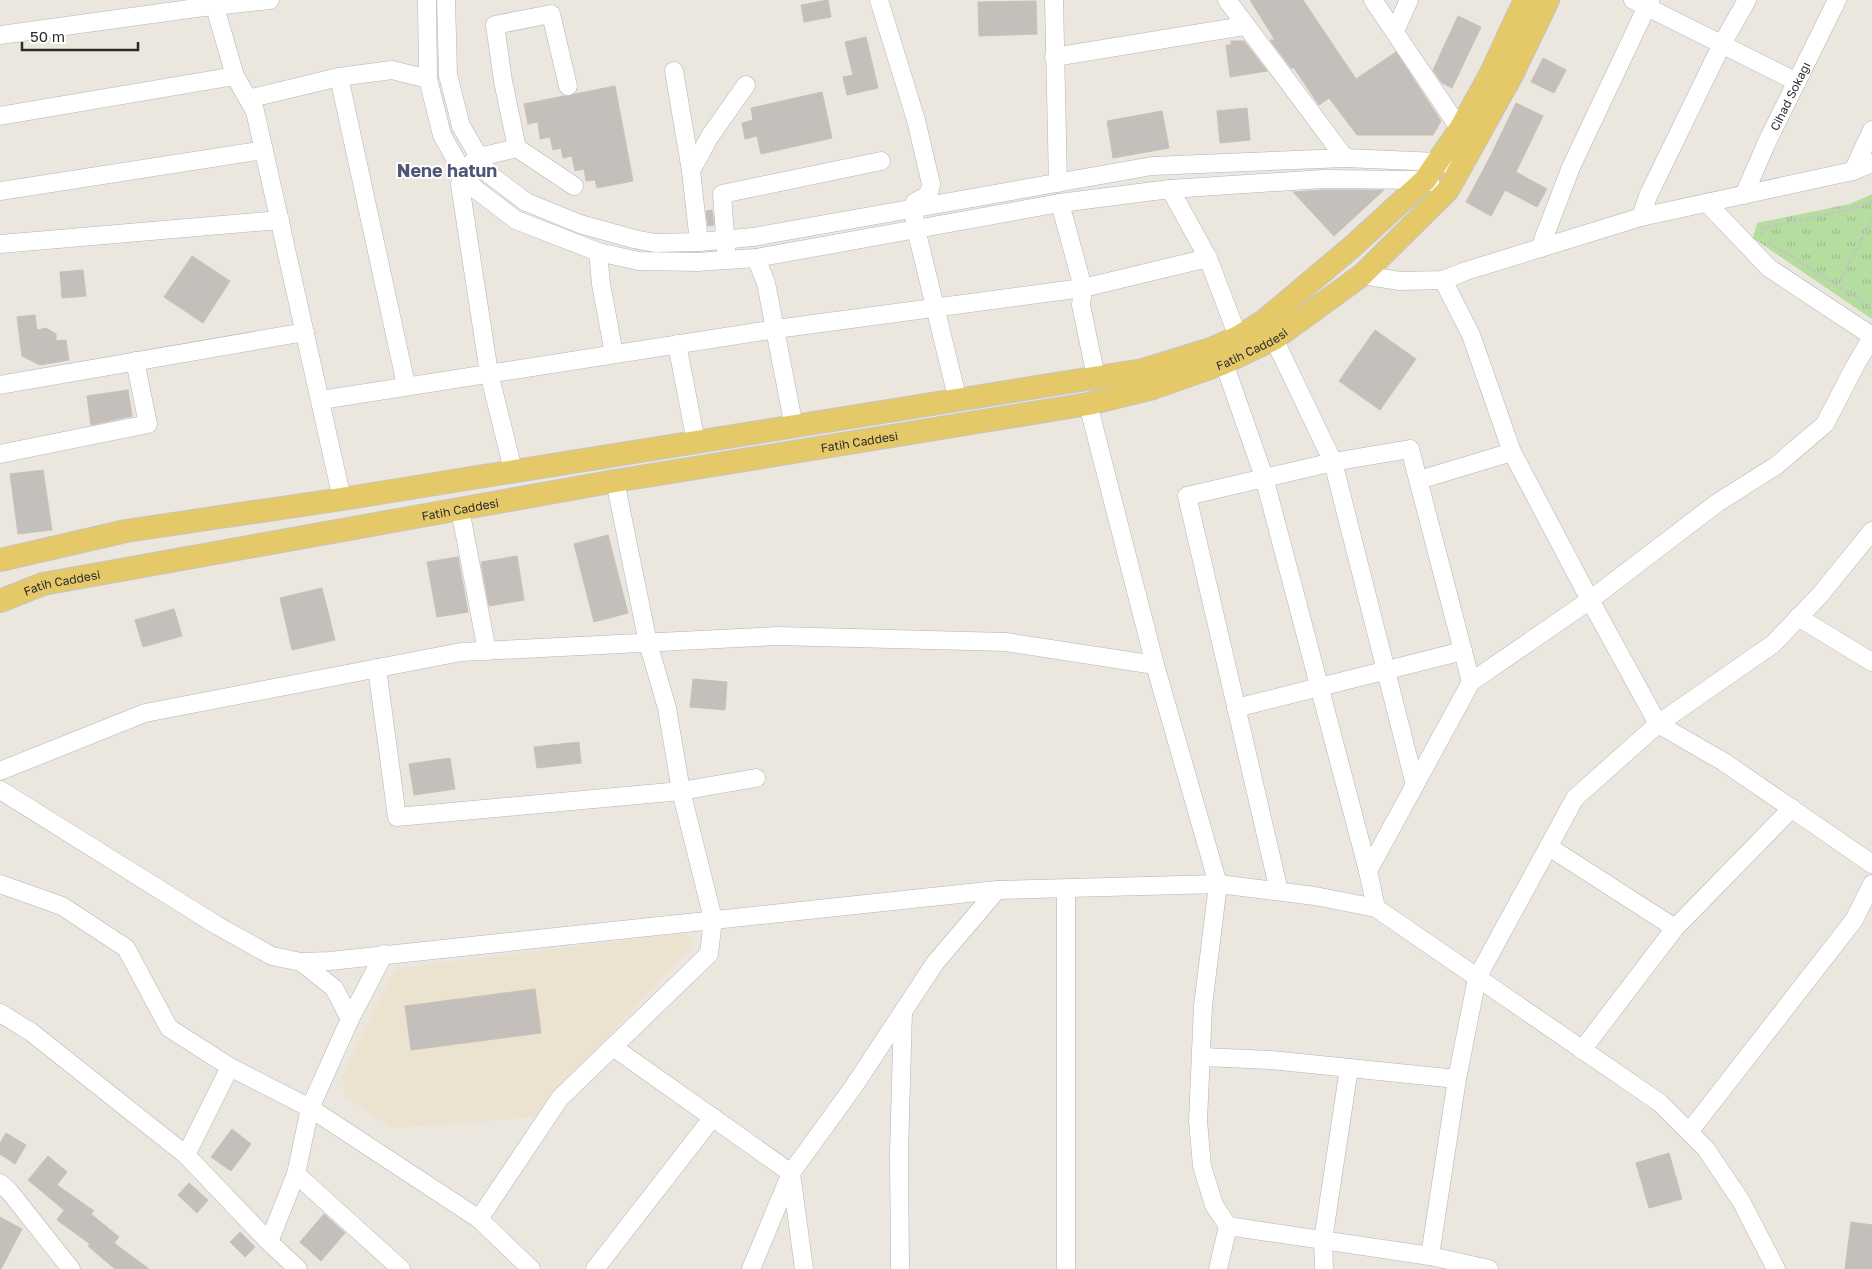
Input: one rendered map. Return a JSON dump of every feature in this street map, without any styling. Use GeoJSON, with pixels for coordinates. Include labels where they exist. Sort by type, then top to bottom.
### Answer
{"type":"FeatureCollection","features":[{"type":"Feature","properties":{"kind":"main road","name":"Fatih Caddesi"},"geometry":{"type":"LineString","coordinates":[[0,601],[43,584],[615,481],[1088,404],[1153,388],[1224,363],[1274,339],[1362,274],[1448,190],[1449,165],[1460,129],[1490,75],[1526,0]]}},
{"type":"Feature","properties":{"kind":"main road","name":"Fatih Caddesi"},"geometry":{"type":"LineString","coordinates":[[0,560],[126,531],[342,499],[1143,370],[1211,349],[1238,337],[1264,321],[1353,246],[1425,180],[1449,165],[1512,75],[1548,0]]}},
{"type":"Feature","properties":{"kind":"street"},"geometry":{"type":"LineString","coordinates":[[0,35],[195,4],[215,8],[270,0]]}},
{"type":"Feature","properties":{"kind":"street"},"geometry":{"type":"LineString","coordinates":[[427,0],[428,79],[442,135],[474,188],[516,220],[598,252],[640,261],[697,262],[756,258],[1060,203],[1170,189],[1323,179],[1425,180],[1448,190]]}},
{"type":"Feature","properties":{"kind":"street"},"geometry":{"type":"LineString","coordinates":[[446,0],[448,75],[461,126],[489,174],[526,202],[580,224],[655,243],[699,242],[753,237],[1152,166],[1345,158],[1449,165]]}},
{"type":"Feature","properties":{"kind":"street"},"geometry":{"type":"LineString","coordinates":[[879,0],[916,120],[931,184],[929,194],[915,202],[913,209],[916,229],[958,401]]}},
{"type":"Feature","properties":{"kind":"street"},"geometry":{"type":"LineString","coordinates":[[1054,0],[1058,183]]}},
{"type":"Feature","properties":{"kind":"street"},"geometry":{"type":"LineString","coordinates":[[1226,0],[1345,158]]}},
{"type":"Feature","properties":{"kind":"street"},"geometry":{"type":"LineString","coordinates":[[1373,0],[1460,129]]}},
{"type":"Feature","properties":{"kind":"street"},"geometry":{"type":"LineString","coordinates":[[1395,31],[1409,0]]}},
{"type":"Feature","properties":{"kind":"street"},"geometry":{"type":"LineString","coordinates":[[1641,217],[1648,196],[1722,44],[1747,0]]}},
{"type":"Feature","properties":{"kind":"street","name":"Cihad Sokağı"},"geometry":{"type":"LineString","coordinates":[[1744,195],[1766,144],[1837,0]]}},
{"type":"Feature","properties":{"kind":"street"},"geometry":{"type":"LineString","coordinates":[[1540,248],[1571,167],[1643,2],[1797,82]]}},
{"type":"Feature","properties":{"kind":"street"},"geometry":{"type":"LineString","coordinates":[[215,8],[235,76],[255,112],[342,499]]}},
{"type":"Feature","properties":{"kind":"street"},"geometry":{"type":"LineString","coordinates":[[568,86],[551,14],[495,25],[503,80],[517,148],[574,186]]}},
{"type":"Feature","properties":{"kind":"street"},"geometry":{"type":"LineString","coordinates":[[1054,57],[1244,26]]}},
{"type":"Feature","properties":{"kind":"street"},"geometry":{"type":"LineString","coordinates":[[248,99],[339,77],[392,70],[428,79]]}},
{"type":"Feature","properties":{"kind":"street"},"geometry":{"type":"LineString","coordinates":[[674,71],[694,190],[699,242]]}},
{"type":"Feature","properties":{"kind":"street"},"geometry":{"type":"LineString","coordinates":[[0,116],[235,76]]}},
{"type":"Feature","properties":{"kind":"street"},"geometry":{"type":"LineString","coordinates":[[339,77],[406,385]]}},
{"type":"Feature","properties":{"kind":"street"},"geometry":{"type":"LineString","coordinates":[[691,171],[710,136],[746,86]]}},
{"type":"Feature","properties":{"kind":"street"},"geometry":{"type":"LineString","coordinates":[[1853,171],[1872,130]]}},
{"type":"Feature","properties":{"kind":"street"},"geometry":{"type":"LineString","coordinates":[[513,470],[489,373],[460,185],[462,171],[479,158],[517,148]]}},
{"type":"Feature","properties":{"kind":"street"},"geometry":{"type":"LineString","coordinates":[[0,190],[264,150]]}},
{"type":"Feature","properties":{"kind":"street"},"geometry":{"type":"LineString","coordinates":[[694,190],[722,194],[881,161]]}},
{"type":"Feature","properties":{"kind":"street"},"geometry":{"type":"LineString","coordinates":[[1362,274],[1400,281],[1443,280],[1641,217],[1853,171],[1872,164]]}},
{"type":"Feature","properties":{"kind":"street"},"geometry":{"type":"LineString","coordinates":[[1170,189],[1208,258],[1238,337]]}},
{"type":"Feature","properties":{"kind":"street"},"geometry":{"type":"LineString","coordinates":[[722,194],[726,240],[725,260]]}},
{"type":"Feature","properties":{"kind":"street"},"geometry":{"type":"LineString","coordinates":[[1060,203],[1083,288],[1081,305],[1096,377]]}},
{"type":"Feature","properties":{"kind":"street"},"geometry":{"type":"LineString","coordinates":[[1368,871],[1471,682],[1590,600],[1717,503],[1777,465],[1825,424],[1872,337],[1769,268],[1707,203]]}},
{"type":"Feature","properties":{"kind":"street"},"geometry":{"type":"LineString","coordinates":[[0,244],[280,220]]}},
{"type":"Feature","properties":{"kind":"street"},"geometry":{"type":"LineString","coordinates":[[598,252],[601,284],[614,354]]}},
{"type":"Feature","properties":{"kind":"street"},"geometry":{"type":"LineString","coordinates":[[756,258],[766,283],[794,426]]}},
{"type":"Feature","properties":{"kind":"street"},"geometry":{"type":"LineString","coordinates":[[321,400],[406,385],[776,329],[1083,288],[1208,258]]}},
{"type":"Feature","properties":{"kind":"street"},"geometry":{"type":"LineString","coordinates":[[1443,280],[1471,335],[1512,452],[1658,724],[1724,762],[1872,864]]}},
{"type":"Feature","properties":{"kind":"street"},"geometry":{"type":"LineString","coordinates":[[0,385],[305,332]]}},
{"type":"Feature","properties":{"kind":"street"},"geometry":{"type":"LineString","coordinates":[[1274,339],[1333,462],[1415,785]]}},
{"type":"Feature","properties":{"kind":"street"},"geometry":{"type":"LineString","coordinates":[[677,344],[696,442]]}},
{"type":"Feature","properties":{"kind":"street"},"geometry":{"type":"LineString","coordinates":[[0,454],[148,424],[135,361]]}},
{"type":"Feature","properties":{"kind":"street"},"geometry":{"type":"LineString","coordinates":[[1224,363],[1264,477],[1368,871],[1376,908]]}},
{"type":"Feature","properties":{"kind":"street"},"geometry":{"type":"LineString","coordinates":[[1088,404],[1155,665],[1218,884],[1202,1006],[1202,1057],[1198,1121],[1202,1166],[1214,1205],[1228,1226],[1218,1269]]}},
{"type":"Feature","properties":{"kind":"street"},"geometry":{"type":"LineString","coordinates":[[1278,891],[1187,496],[1333,462],[1410,449],[1471,682]]}},
{"type":"Feature","properties":{"kind":"street"},"geometry":{"type":"LineString","coordinates":[[1419,480],[1512,452]]}},
{"type":"Feature","properties":{"kind":"street"},"geometry":{"type":"LineString","coordinates":[[479,1219],[560,1098],[709,954],[713,919],[681,791],[667,708],[648,643],[615,481]]}},
{"type":"Feature","properties":{"kind":"street"},"geometry":{"type":"LineString","coordinates":[[460,509],[487,651]]}},
{"type":"Feature","properties":{"kind":"street"},"geometry":{"type":"LineString","coordinates":[[1430,1256],[1457,1079],[1477,978],[1575,798],[1658,724],[1773,644],[1820,595],[1872,531]]}},
{"type":"Feature","properties":{"kind":"street"},"geometry":{"type":"LineString","coordinates":[[1798,617],[1872,662]]}},
{"type":"Feature","properties":{"kind":"street"},"geometry":{"type":"LineString","coordinates":[[0,771],[145,713],[461,652],[777,636],[1006,642],[1155,665]]}},
{"type":"Feature","properties":{"kind":"street"},"geometry":{"type":"LineString","coordinates":[[1236,708],[1463,650]]}},
{"type":"Feature","properties":{"kind":"street"},"geometry":{"type":"LineString","coordinates":[[377,668],[397,817],[681,791],[756,778]]}},
{"type":"Feature","properties":{"kind":"street"},"geometry":{"type":"LineString","coordinates":[[0,790],[218,926],[272,956],[301,962],[330,961],[996,890],[1218,884],[1278,891],[1376,908],[1660,1103],[1706,1149],[1741,1201],[1776,1269]]}},
{"type":"Feature","properties":{"kind":"street"},"geometry":{"type":"LineString","coordinates":[[1582,1050],[1675,928],[1792,808]]}},
{"type":"Feature","properties":{"kind":"street"},"geometry":{"type":"LineString","coordinates":[[1549,847],[1675,928]]}},
{"type":"Feature","properties":{"kind":"street"},"geometry":{"type":"LineString","coordinates":[[1689,1132],[1854,920],[1872,884]]}},
{"type":"Feature","properties":{"kind":"street"},"geometry":{"type":"LineString","coordinates":[[1066,889],[1066,1269]]}},
{"type":"Feature","properties":{"kind":"street"},"geometry":{"type":"LineString","coordinates":[[2,890],[62,906],[126,948],[169,1028],[230,1067],[310,1108],[479,1219],[531,1269]]}},
{"type":"Feature","properties":{"kind":"street"},"geometry":{"type":"LineString","coordinates":[[752,1269],[791,1173],[854,1086],[935,963],[996,890]]}},
{"type":"Feature","properties":{"kind":"street"},"geometry":{"type":"LineString","coordinates":[[269,1242],[296,1174],[310,1108],[350,1019],[384,954]]}},
{"type":"Feature","properties":{"kind":"street"},"geometry":{"type":"LineString","coordinates":[[301,962],[334,988],[350,1019]]}},
{"type":"Feature","properties":{"kind":"street"},"geometry":{"type":"LineString","coordinates":[[900,1269],[899,1153],[904,1011]]}},
{"type":"Feature","properties":{"kind":"street"},"geometry":{"type":"LineString","coordinates":[[0,1013],[31,1032],[186,1155],[269,1242],[298,1269]]}},
{"type":"Feature","properties":{"kind":"street"},"geometry":{"type":"LineString","coordinates":[[613,1047],[791,1173],[804,1269]]}},
{"type":"Feature","properties":{"kind":"street"},"geometry":{"type":"LineString","coordinates":[[1202,1057],[1271,1060],[1457,1079]]}},
{"type":"Feature","properties":{"kind":"street"},"geometry":{"type":"LineString","coordinates":[[186,1155],[230,1067]]}},
{"type":"Feature","properties":{"kind":"street"},"geometry":{"type":"LineString","coordinates":[[1324,1269],[1322,1240],[1349,1068]]}},
{"type":"Feature","properties":{"kind":"street"},"geometry":{"type":"LineString","coordinates":[[595,1269],[713,1117]]}},
{"type":"Feature","properties":{"kind":"street"},"geometry":{"type":"LineString","coordinates":[[296,1174],[401,1269]]}},
{"type":"Feature","properties":{"kind":"street"},"geometry":{"type":"LineString","coordinates":[[0,1183],[9,1191],[70,1269]]}},
{"type":"Feature","properties":{"kind":"street"},"geometry":{"type":"LineString","coordinates":[[1228,1226],[1430,1256],[1489,1269]]}},
{"type":"Feature","properties":{"kind":"path"},"geometry":{"type":"LineString","coordinates":[[1872,202],[1848,210],[1775,224],[1761,230],[1762,236],[1768,242],[1872,307]]}},
{"type":"Feature","properties":{"kind":"path"},"geometry":{"type":"LineString","coordinates":[[1837,286],[1872,220]]}},
{"type":"Feature","properties":{"kind":"shaded area"},"geometry":{"type":"Polygon","coordinates":[[[685,933],[692,939],[691,946],[552,1096],[535,1117],[391,1128],[345,1095],[342,1075],[395,969],[685,933]]]}},
{"type":"Feature","properties":{"kind":"green space"},"geometry":{"type":"Polygon","coordinates":[[[1872,194],[1872,319],[1753,238],[1757,223],[1850,204],[1872,194]]]}},
{"type":"Feature","properties":{"kind":"building"},"geometry":{"type":"Polygon","coordinates":[[[828,0],[831,17],[804,22],[801,5],[828,0]]]}},
{"type":"Feature","properties":{"kind":"building"},"geometry":{"type":"Polygon","coordinates":[[[1250,0],[1303,0],[1356,79],[1396,52],[1441,121],[1433,135],[1357,135],[1329,98],[1319,105],[1294,68],[1291,68],[1270,40],[1275,40],[1250,0]]]}},
{"type":"Feature","properties":{"kind":"building"},"geometry":{"type":"Polygon","coordinates":[[[1036,1],[1037,34],[979,36],[978,2],[1036,1]]]}},
{"type":"Feature","properties":{"kind":"building"},"geometry":{"type":"Polygon","coordinates":[[[1458,16],[1481,27],[1452,88],[1442,83],[1433,70],[1458,16]]]}},
{"type":"Feature","properties":{"kind":"building"},"geometry":{"type":"Polygon","coordinates":[[[866,37],[878,88],[847,95],[843,77],[853,75],[845,42],[866,37]]]}},
{"type":"Feature","properties":{"kind":"building"},"geometry":{"type":"Polygon","coordinates":[[[1231,41],[1244,41],[1267,71],[1230,77],[1226,45],[1231,45],[1231,41]]]}},
{"type":"Feature","properties":{"kind":"building"},"geometry":{"type":"Polygon","coordinates":[[[1543,58],[1566,70],[1554,93],[1531,82],[1543,58]]]}},
{"type":"Feature","properties":{"kind":"building"},"geometry":{"type":"Polygon","coordinates":[[[615,86],[633,181],[597,188],[595,180],[586,181],[584,169],[575,171],[572,156],[563,158],[561,148],[553,150],[550,137],[540,139],[538,122],[528,124],[524,104],[615,86]]]}},
{"type":"Feature","properties":{"kind":"building"},"geometry":{"type":"Polygon","coordinates":[[[822,92],[832,138],[761,154],[757,136],[745,139],[742,123],[753,120],[751,108],[822,92]]]}},
{"type":"Feature","properties":{"kind":"building"},"geometry":{"type":"Polygon","coordinates":[[[1516,103],[1543,116],[1516,172],[1547,189],[1537,207],[1505,190],[1491,216],[1466,202],[1516,103]]]}},
{"type":"Feature","properties":{"kind":"building"},"geometry":{"type":"Polygon","coordinates":[[[1247,108],[1250,140],[1220,143],[1217,111],[1247,108]]]}},
{"type":"Feature","properties":{"kind":"building"},"geometry":{"type":"Polygon","coordinates":[[[1162,111],[1169,148],[1113,158],[1107,121],[1162,111]]]}},
{"type":"Feature","properties":{"kind":"building"},"geometry":{"type":"Polygon","coordinates":[[[1384,190],[1334,236],[1293,192],[1384,190]]]}},
{"type":"Feature","properties":{"kind":"building"},"geometry":{"type":"Polygon","coordinates":[[[712,210],[714,225],[708,226],[706,211],[712,210]]]}},
{"type":"Feature","properties":{"kind":"building"},"geometry":{"type":"Polygon","coordinates":[[[192,256],[230,281],[203,323],[164,297],[192,256]]]}},
{"type":"Feature","properties":{"kind":"building"},"geometry":{"type":"Polygon","coordinates":[[[83,270],[86,296],[62,298],[60,272],[83,270]]]}},
{"type":"Feature","properties":{"kind":"building"},"geometry":{"type":"Polygon","coordinates":[[[35,315],[37,330],[46,328],[56,334],[56,341],[66,340],[69,360],[40,365],[22,356],[17,317],[35,315]]]}},
{"type":"Feature","properties":{"kind":"building"},"geometry":{"type":"Polygon","coordinates":[[[1375,330],[1416,359],[1380,410],[1339,381],[1375,330]]]}},
{"type":"Feature","properties":{"kind":"building"},"geometry":{"type":"Polygon","coordinates":[[[128,390],[132,416],[91,425],[87,396],[128,390]]]}},
{"type":"Feature","properties":{"kind":"building"},"geometry":{"type":"Polygon","coordinates":[[[43,470],[52,530],[18,534],[10,474],[43,470]]]}},
{"type":"Feature","properties":{"kind":"building"},"geometry":{"type":"Polygon","coordinates":[[[608,535],[628,613],[594,622],[574,544],[608,535]]]}},
{"type":"Feature","properties":{"kind":"building"},"geometry":{"type":"Polygon","coordinates":[[[517,556],[524,600],[489,606],[481,562],[517,556]]]}},
{"type":"Feature","properties":{"kind":"building"},"geometry":{"type":"Polygon","coordinates":[[[458,557],[468,612],[437,617],[427,562],[458,557]]]}},
{"type":"Feature","properties":{"kind":"building"},"geometry":{"type":"Polygon","coordinates":[[[322,588],[335,640],[292,650],[280,598],[322,588]]]}},
{"type":"Feature","properties":{"kind":"building"},"geometry":{"type":"Polygon","coordinates":[[[174,609],[182,636],[143,647],[135,620],[174,609]]]}},
{"type":"Feature","properties":{"kind":"building"},"geometry":{"type":"Polygon","coordinates":[[[693,679],[727,682],[725,710],[690,707],[693,679]]]}},
{"type":"Feature","properties":{"kind":"building"},"geometry":{"type":"Polygon","coordinates":[[[579,742],[581,763],[537,768],[534,747],[579,742]]]}},
{"type":"Feature","properties":{"kind":"building"},"geometry":{"type":"Polygon","coordinates":[[[450,758],[455,789],[414,795],[409,764],[450,758]]]}},
{"type":"Feature","properties":{"kind":"building"},"geometry":{"type":"Polygon","coordinates":[[[535,989],[541,1033],[411,1050],[405,1006],[535,989]]]}},
{"type":"Feature","properties":{"kind":"building"},"geometry":{"type":"Polygon","coordinates":[[[232,1129],[251,1144],[231,1171],[211,1157],[232,1129]]]}},
{"type":"Feature","properties":{"kind":"building"},"geometry":{"type":"Polygon","coordinates":[[[6,1133],[26,1145],[15,1164],[0,1154],[0,1143],[6,1133]]]}},
{"type":"Feature","properties":{"kind":"building"},"geometry":{"type":"Polygon","coordinates":[[[1669,1153],[1682,1199],[1649,1208],[1636,1163],[1669,1153]]]}},
{"type":"Feature","properties":{"kind":"building"},"geometry":{"type":"Polygon","coordinates":[[[48,1156],[67,1172],[57,1185],[94,1211],[91,1214],[119,1237],[114,1243],[149,1269],[115,1269],[88,1246],[90,1244],[57,1220],[64,1210],[28,1180],[48,1156]]]}},
{"type":"Feature","properties":{"kind":"building"},"geometry":{"type":"Polygon","coordinates":[[[189,1183],[208,1200],[197,1213],[178,1195],[189,1183]]]}},
{"type":"Feature","properties":{"kind":"building"},"geometry":{"type":"Polygon","coordinates":[[[324,1214],[345,1233],[321,1261],[300,1242],[324,1214]]]}},
{"type":"Feature","properties":{"kind":"building"},"geometry":{"type":"Polygon","coordinates":[[[0,1217],[22,1229],[1,1269],[0,1269],[0,1217]]]}},
{"type":"Feature","properties":{"kind":"building"},"geometry":{"type":"Polygon","coordinates":[[[1851,1222],[1872,1225],[1872,1269],[1845,1269],[1851,1222]]]}},
{"type":"Feature","properties":{"kind":"building"},"geometry":{"type":"Polygon","coordinates":[[[240,1232],[255,1247],[245,1257],[230,1242],[240,1232]]]}},
{"type":"Feature","properties":{"kind":"district","name":"Nene hatun"},"geometry":{"type":"Point","coordinates":[447,170]}}]}
